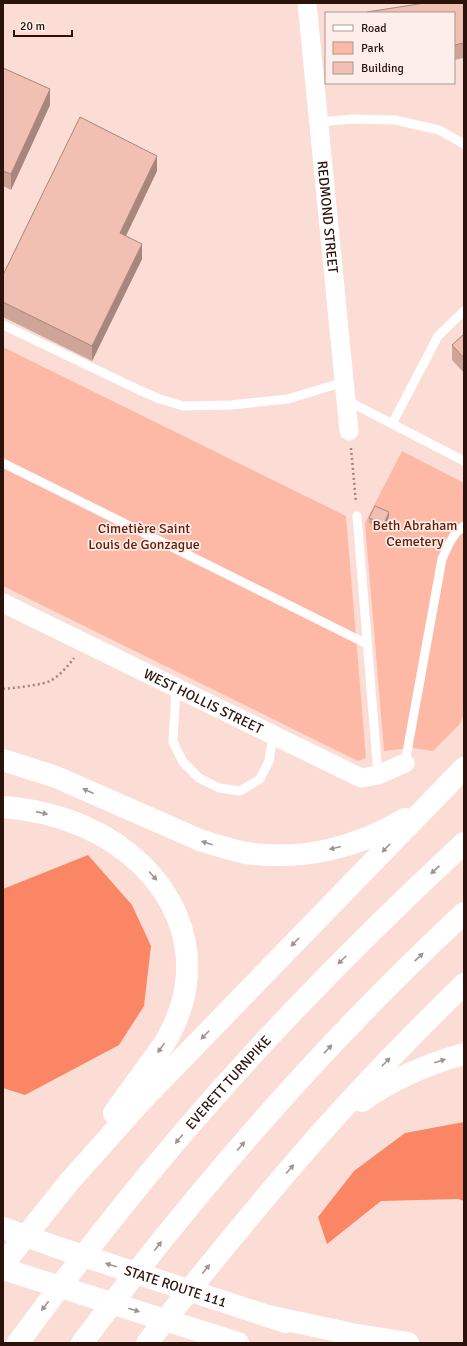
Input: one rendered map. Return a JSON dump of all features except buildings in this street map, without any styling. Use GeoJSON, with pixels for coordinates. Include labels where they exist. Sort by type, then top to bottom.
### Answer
{"type":"FeatureCollection","features":[{"type":"Feature","properties":{"kind":"main road"},"geometry":{"type":"LineString","coordinates":[[3,760],[56,777],[202,841],[245,853],[290,856],[335,848],[375,835],[405,819],[458,774]]}},
{"type":"Feature","properties":{"kind":"main road"},"geometry":{"type":"LineString","coordinates":[[3,1265],[92,1155],[143,1099],[458,774]]}},
{"type":"Feature","properties":{"kind":"main road"},"geometry":{"type":"LineString","coordinates":[[3,807],[43,813],[83,826],[110,842],[137,861],[159,884],[173,906],[182,930],[187,958],[184,996],[171,1033],[17,1247]]}},
{"type":"Feature","properties":{"kind":"main road","name":"EVERETT TURNPIKE"},"geometry":{"type":"LineString","coordinates":[[18,1343],[48,1302],[136,1190],[225,1085],[328,975],[464,843]]}},
{"type":"Feature","properties":{"kind":"main road"},"geometry":{"type":"LineString","coordinates":[[82,1343],[170,1230],[266,1117],[357,1019],[464,913]]}},
{"type":"Feature","properties":{"kind":"main road"},"geometry":{"type":"LineString","coordinates":[[147,1343],[223,1248],[314,1142],[385,1063],[464,984]]}},
{"type":"Feature","properties":{"kind":"main road"},"geometry":{"type":"LineString","coordinates":[[314,1142],[351,1108],[389,1083],[419,1069],[464,1054]]}},
{"type":"Feature","properties":{"kind":"main road","name":"STATE ROUTE 111"},"geometry":{"type":"LineString","coordinates":[[3,1228],[59,1248],[349,1343]]}},
{"type":"Feature","properties":{"kind":"main road"},"geometry":{"type":"LineString","coordinates":[[3,1270],[238,1343]]}},
{"type":"Feature","properties":{"kind":"main road"},"geometry":{"type":"LineString","coordinates":[[268,1316],[352,1334],[408,1343]]}},
{"type":"Feature","properties":{"kind":"street","name":"REDMOND STREET"},"geometry":{"type":"LineString","coordinates":[[307,3],[349,430]]}},
{"type":"Feature","properties":{"kind":"street","name":"WEST HOLLIS STREET"},"geometry":{"type":"LineString","coordinates":[[3,603],[361,778],[378,775],[405,763]]}},
{"type":"Feature","properties":{"kind":"lane"},"geometry":{"type":"LineString","coordinates":[[319,122],[353,119],[396,120],[439,130],[464,144]]}},
{"type":"Feature","properties":{"kind":"lane"},"geometry":{"type":"LineString","coordinates":[[392,424],[438,336],[464,311]]}},
{"type":"Feature","properties":{"kind":"lane"},"geometry":{"type":"LineString","coordinates":[[3,325],[139,390],[167,402],[184,406],[238,405],[345,391],[392,424],[464,461]]}},
{"type":"Feature","properties":{"kind":"lane"},"geometry":{"type":"LineString","coordinates":[[3,463],[367,644]]}},
{"type":"Feature","properties":{"kind":"lane"},"geometry":{"type":"LineString","coordinates":[[357,516],[378,775]]}},
{"type":"Feature","properties":{"kind":"lane"},"geometry":{"type":"LineString","coordinates":[[405,763],[442,559],[451,538],[464,526]]}},
{"type":"Feature","properties":{"kind":"lane"},"geometry":{"type":"LineString","coordinates":[[176,688],[173,742],[183,762],[199,778],[219,788],[240,791],[260,780],[269,761],[274,735]]}},
{"type":"Feature","properties":{"kind":"path"},"geometry":{"type":"LineString","coordinates":[[349,430],[357,516]]}},
{"type":"Feature","properties":{"kind":"path"},"geometry":{"type":"LineString","coordinates":[[3,689],[19,688],[51,681],[67,668],[86,644]]}},
{"type":"Feature","properties":{"kind":"green space","name":"Cimetière Saint Louis de Gonzague"},"geometry":{"type":"Polygon","coordinates":[[[3,347],[346,516],[366,758],[358,761],[3,586],[3,347]]]}},
{"type":"Feature","properties":{"kind":"green space","name":"Beth Abraham Cemetery"},"geometry":{"type":"Polygon","coordinates":[[[402,451],[464,483],[464,713],[460,724],[433,751],[413,748],[384,751],[365,523],[402,451]]]}},
{"type":"Feature","properties":{"kind":"shaded area"},"geometry":{"type":"Polygon","coordinates":[[[88,855],[132,905],[151,946],[144,1006],[119,1045],[25,1095],[3,1088],[3,889],[88,855]]]}},
{"type":"Feature","properties":{"kind":"shaded area"},"geometry":{"type":"Polygon","coordinates":[[[464,1122],[464,1201],[458,1199],[381,1201],[327,1244],[318,1217],[354,1171],[405,1133],[464,1122]]]}}]}
